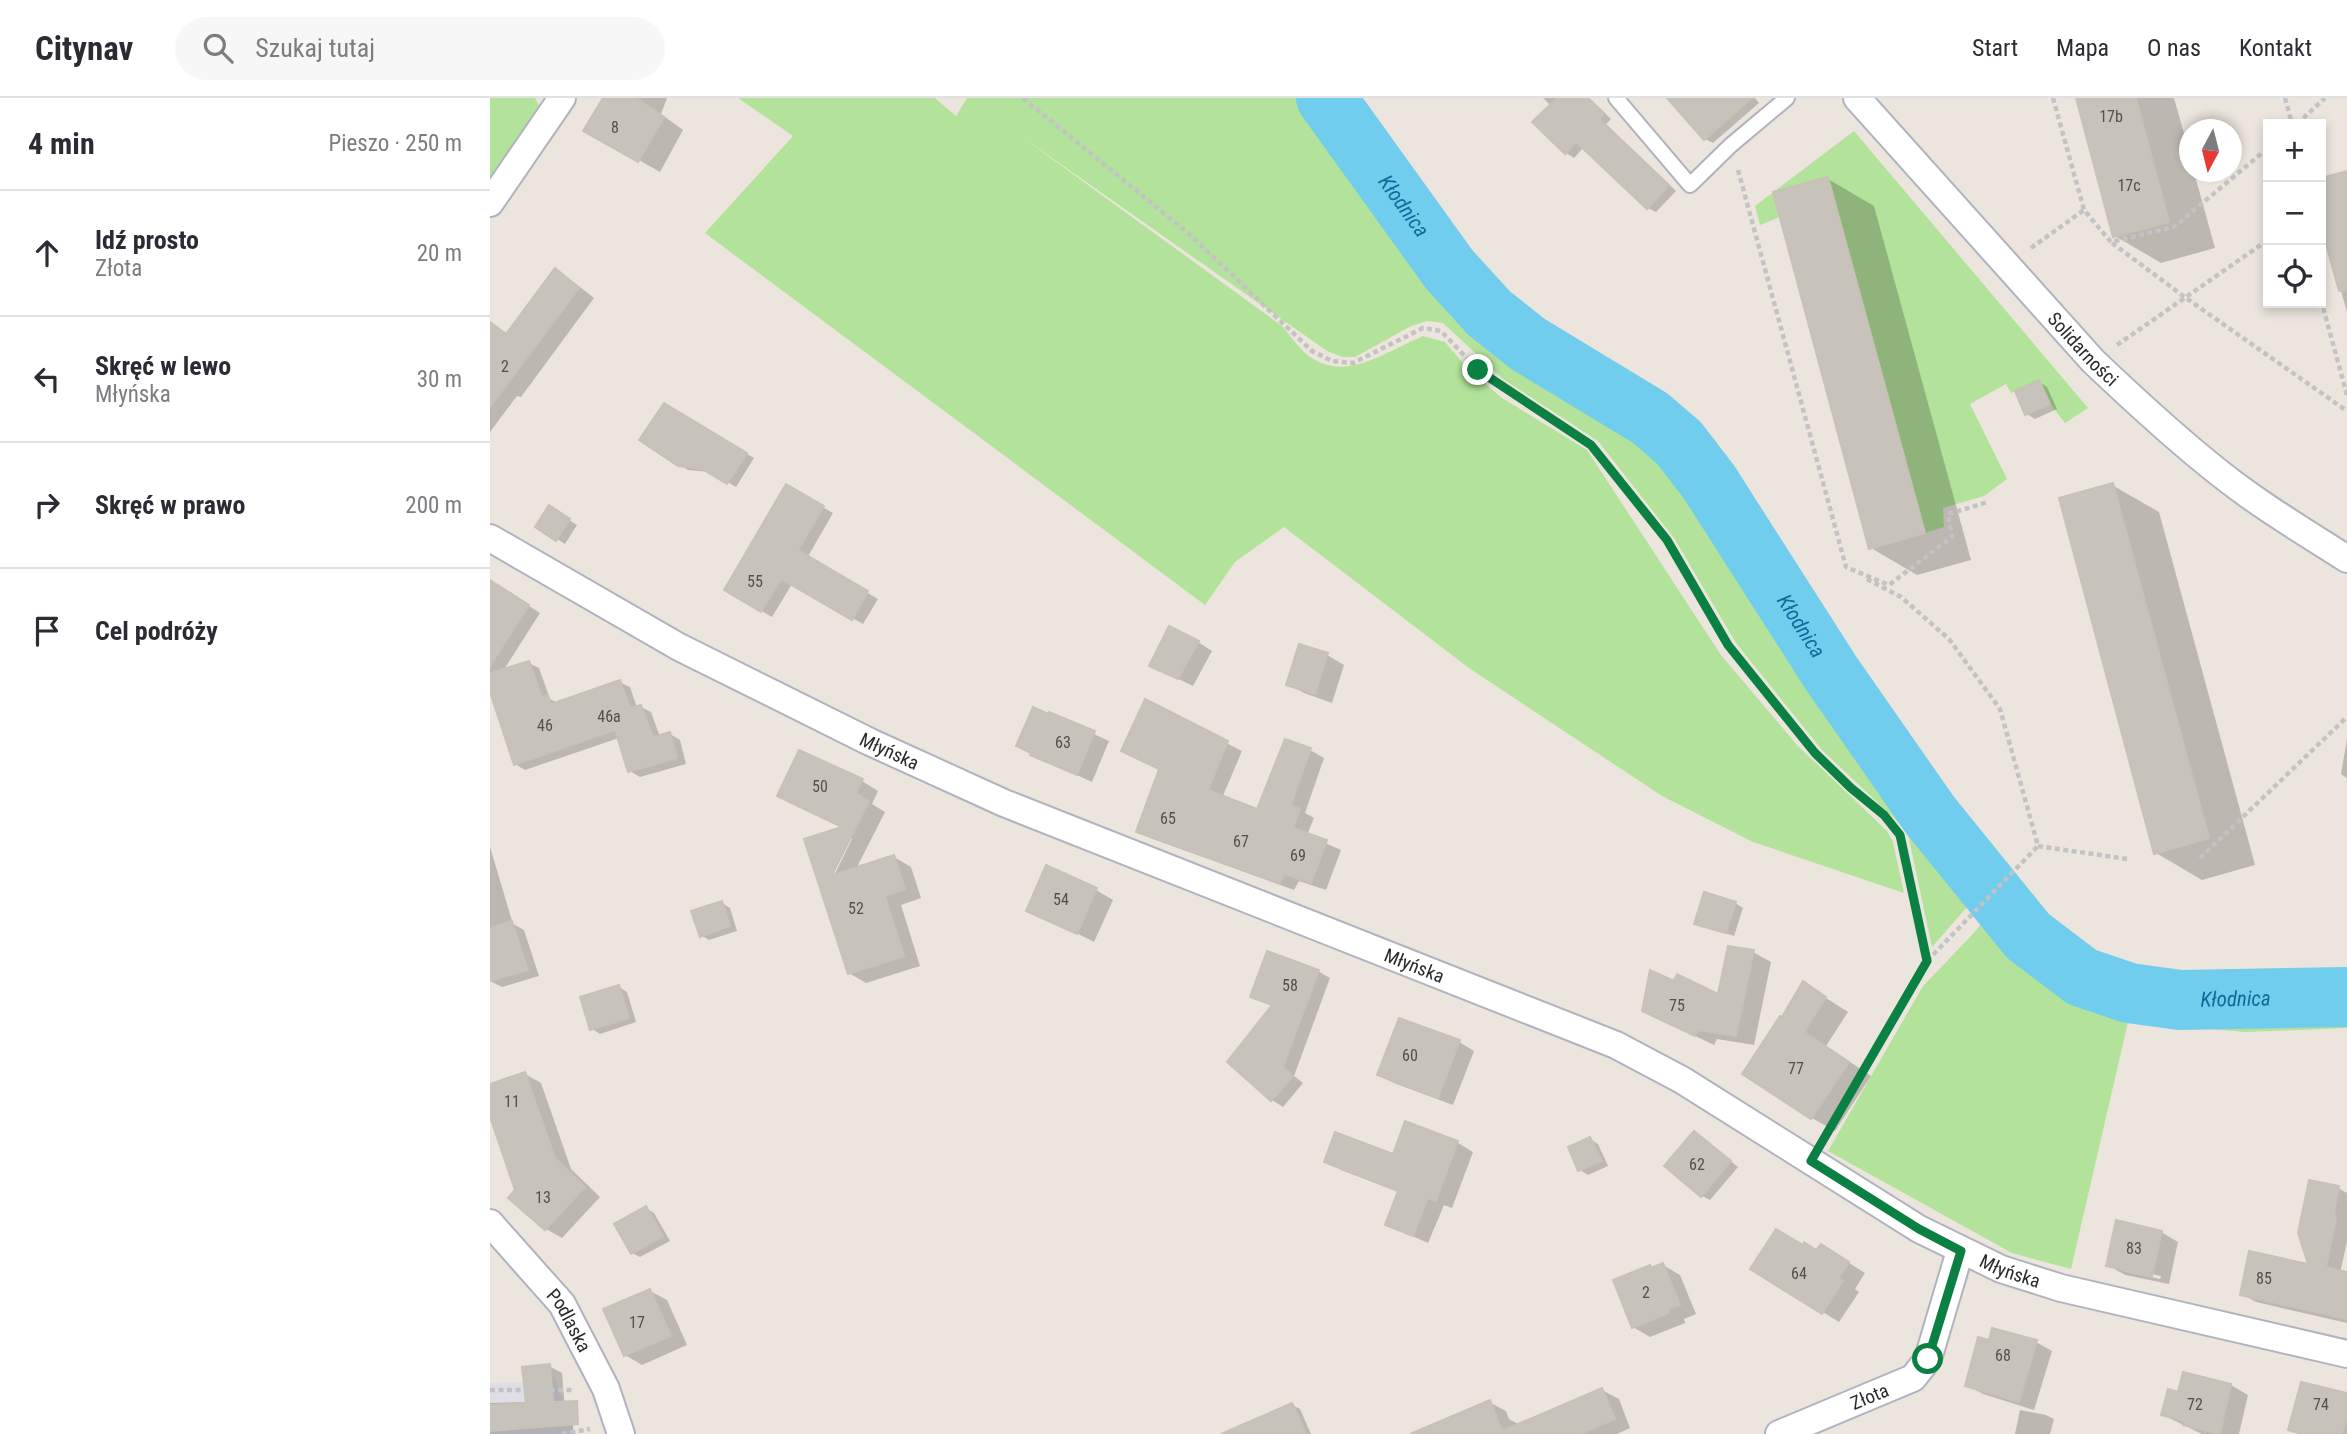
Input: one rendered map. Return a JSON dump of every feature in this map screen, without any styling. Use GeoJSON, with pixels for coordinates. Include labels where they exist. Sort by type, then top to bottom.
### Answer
{"type":"FeatureCollection","features":[{"type":"Feature","properties":{"kind":"street"},"geometry":{"type":"LineString","coordinates":[[490,203],[562,98]]}},
{"type":"Feature","properties":{"kind":"street","name":"Solidarności"},"geometry":{"type":"LineString","coordinates":[[1857,98],[2094,361],[2221,475],[2283,519],[2347,559]]}},
{"type":"Feature","properties":{"kind":"street","name":"Młyńska"},"geometry":{"type":"LineString","coordinates":[[490,538],[679,647],[870,742],[1004,803],[1616,1045],[1682,1080],[1919,1229],[2001,1269],[2060,1288],[2347,1354]]}},
{"type":"Feature","properties":{"kind":"street","name":"Podlaska"},"geometry":{"type":"LineString","coordinates":[[490,1223],[562,1304],[606,1389],[621,1434]]}},
{"type":"Feature","properties":{"kind":"street","name":"Złota"},"geometry":{"type":"LineString","coordinates":[[1779,1434],[1913,1378],[1928,1359],[1961,1251]]}},
{"type":"Feature","properties":{"kind":"lane"},"geometry":{"type":"LineString","coordinates":[[1616,98],[1690,186],[1731,145],[1787,98]]}},
{"type":"Feature","properties":{"kind":"path"},"geometry":{"type":"LineString","coordinates":[[1023,98],[1188,233],[1312,351],[1332,361],[1353,363],[1423,328],[1441,331],[1478,370],[1591,445],[1667,540],[1728,645],[1815,753],[1884,815],[1900,835],[1927,961]]}},
{"type":"Feature","properties":{"kind":"path"},"geometry":{"type":"LineString","coordinates":[[2053,98],[2084,210],[2111,242],[2347,411]]}},
{"type":"Feature","properties":{"kind":"path"},"geometry":{"type":"LineString","coordinates":[[2285,98],[2292,119]]}},
{"type":"Feature","properties":{"kind":"path"},"geometry":{"type":"LineString","coordinates":[[2300,119],[2325,98]]}},
{"type":"Feature","properties":{"kind":"path"},"geometry":{"type":"LineString","coordinates":[[1731,145],[1846,567],[1901,597],[1949,639],[2000,709],[2038,846]]}},
{"type":"Feature","properties":{"kind":"path"},"geometry":{"type":"LineString","coordinates":[[2111,242],[2174,227],[2263,152]]}},
{"type":"Feature","properties":{"kind":"path"},"geometry":{"type":"LineString","coordinates":[[2007,265],[2084,210]]}},
{"type":"Feature","properties":{"kind":"path"},"geometry":{"type":"LineString","coordinates":[[2094,361],[2263,244]]}},
{"type":"Feature","properties":{"kind":"path"},"geometry":{"type":"LineString","coordinates":[[2323,308],[2347,395]]}},
{"type":"Feature","properties":{"kind":"path"},"geometry":{"type":"LineString","coordinates":[[1846,567],[1889,585],[1952,537],[1948,514],[1988,502]]}},
{"type":"Feature","properties":{"kind":"path"},"geometry":{"type":"LineString","coordinates":[[2200,858],[2347,717]]}},
{"type":"Feature","properties":{"kind":"path"},"geometry":{"type":"LineString","coordinates":[[1811,1161],[1927,961],[2038,846]]}},
{"type":"Feature","properties":{"kind":"path"},"geometry":{"type":"LineString","coordinates":[[2038,846],[2126,859]]}},
{"type":"Feature","properties":{"kind":"path"},"geometry":{"type":"LineString","coordinates":[[490,1390],[606,1389]]}},
{"type":"Feature","properties":{"kind":"shaded area"},"geometry":{"type":"Polygon","coordinates":[[[554,1376],[577,1434],[490,1434],[490,1383],[536,1382],[554,1376]]]}},
{"type":"Feature","properties":{"kind":"green space"},"geometry":{"type":"Polygon","coordinates":[[[490,98],[535,98],[540,108],[490,182],[490,98]]]}},
{"type":"Feature","properties":{"kind":"green space"},"geometry":{"type":"Polygon","coordinates":[[[738,98],[935,98],[956,116],[967,98],[1312,98],[1456,299],[1518,350],[1621,412],[1672,451],[1866,744],[1975,898],[1932,947],[1908,834],[1822,750],[1736,643],[1674,538],[1598,441],[1503,379],[1443,323],[1427,321],[1411,326],[1355,357],[1343,357],[1327,351],[1022,137],[1282,326],[1303,351],[1317,361],[1332,366],[1347,366],[1363,363],[1423,336],[1445,342],[1467,368],[1502,398],[1587,450],[1721,655],[1797,745],[1887,831],[1893,842],[1904,893],[1753,842],[1662,796],[1469,668],[1284,527],[1235,562],[1205,605],[705,233],[793,136],[738,98]]]}},
{"type":"Feature","properties":{"kind":"green space"},"geometry":{"type":"Polygon","coordinates":[[[1854,131],[2088,408],[2065,423],[2050,404],[2038,380],[2011,393],[2006,384],[1970,404],[2007,479],[1984,496],[1943,508],[1944,527],[1925,533],[1828,178],[1774,192],[1854,131]]]}},
{"type":"Feature","properties":{"kind":"green space"},"geometry":{"type":"Polygon","coordinates":[[[1773,192],[1780,217],[1760,225],[1755,206],[1773,192]]]}},
{"type":"Feature","properties":{"kind":"green space"},"geometry":{"type":"Polygon","coordinates":[[[1991,912],[2026,953],[2053,972],[2109,1000],[2135,1006],[2168,1008],[2347,1010],[2347,1028],[2245,1032],[2128,1022],[2071,1269],[2012,1253],[1828,1151],[1923,986],[1991,912]]]}},
{"type":"Feature","properties":{"kind":"building"},"geometry":{"type":"Polygon","coordinates":[[[603,98],[636,98],[664,117],[638,162],[583,131],[603,98]]]}},
{"type":"Feature","properties":{"kind":"building"},"geometry":{"type":"Polygon","coordinates":[[[1557,98],[1588,98],[1604,113],[1599,119],[1669,185],[1647,209],[1576,142],[1565,154],[1532,122],[1557,98]]]}},
{"type":"Feature","properties":{"kind":"building"},"geometry":{"type":"Polygon","coordinates":[[[1667,98],[1752,98],[1704,140],[1667,98]]]}},
{"type":"Feature","properties":{"kind":"building"},"geometry":{"type":"Polygon","coordinates":[[[2076,98],[2136,98],[2169,222],[2113,237],[2076,98]]]}},
{"type":"Feature","properties":{"kind":"building"},"geometry":{"type":"Polygon","coordinates":[[[2347,171],[2347,290],[2339,291],[2326,244],[2326,177],[2347,171]]]}},
{"type":"Feature","properties":{"kind":"building"},"geometry":{"type":"Polygon","coordinates":[[[1828,177],[1925,533],[1869,549],[1773,192],[1828,177]]]}},
{"type":"Feature","properties":{"kind":"building"},"geometry":{"type":"Polygon","coordinates":[[[555,268],[579,288],[490,407],[490,322],[506,334],[555,268]]]}},
{"type":"Feature","properties":{"kind":"building"},"geometry":{"type":"Polygon","coordinates":[[[2039,380],[2050,404],[2025,415],[2015,391],[2039,380]]]}},
{"type":"Feature","properties":{"kind":"building"},"geometry":{"type":"Polygon","coordinates":[[[664,403],[747,453],[727,484],[702,469],[678,466],[639,440],[664,403]]]}},
{"type":"Feature","properties":{"kind":"building"},"geometry":{"type":"Polygon","coordinates":[[[2113,483],[2209,838],[2154,854],[2059,498],[2113,483]]]}},
{"type":"Feature","properties":{"kind":"building"},"geometry":{"type":"Polygon","coordinates":[[[786,484],[824,506],[798,550],[868,591],[852,620],[781,579],[761,612],[724,590],[786,484]]]}},
{"type":"Feature","properties":{"kind":"building"},"geometry":{"type":"Polygon","coordinates":[[[549,505],[570,519],[556,541],[535,527],[549,505]]]}},
{"type":"Feature","properties":{"kind":"building"},"geometry":{"type":"Polygon","coordinates":[[[490,580],[529,605],[490,666],[490,580]]]}},
{"type":"Feature","properties":{"kind":"building"},"geometry":{"type":"Polygon","coordinates":[[[1169,626],[1199,641],[1178,679],[1149,666],[1169,626]]]}},
{"type":"Feature","properties":{"kind":"building"},"geometry":{"type":"Polygon","coordinates":[[[1299,644],[1328,653],[1315,694],[1286,685],[1299,644]]]}},
{"type":"Feature","properties":{"kind":"building"},"geometry":{"type":"Polygon","coordinates":[[[529,661],[542,697],[548,695],[551,704],[620,680],[630,708],[641,705],[653,737],[670,732],[677,758],[628,772],[615,730],[514,765],[490,692],[490,673],[529,661]]]}},
{"type":"Feature","properties":{"kind":"building"},"geometry":{"type":"Polygon","coordinates":[[[1145,699],[1228,741],[1208,790],[1257,809],[1285,739],[1311,748],[1291,805],[1300,809],[1293,828],[1327,840],[1311,883],[1284,874],[1280,883],[1136,832],[1159,769],[1121,751],[1145,699]]]}},
{"type":"Feature","properties":{"kind":"building"},"geometry":{"type":"Polygon","coordinates":[[[1033,707],[1095,731],[1077,775],[1030,755],[1031,753],[1016,746],[1033,707]]]}},
{"type":"Feature","properties":{"kind":"building"},"geometry":{"type":"Polygon","coordinates":[[[799,750],[863,779],[856,793],[869,801],[832,875],[894,855],[905,889],[885,896],[904,956],[848,974],[804,839],[842,827],[777,796],[799,750]]]}},
{"type":"Feature","properties":{"kind":"building"},"geometry":{"type":"Polygon","coordinates":[[[1046,865],[1097,888],[1077,934],[1026,911],[1046,865]]]}},
{"type":"Feature","properties":{"kind":"building"},"geometry":{"type":"Polygon","coordinates":[[[1704,892],[1736,902],[1726,933],[1694,924],[1704,892]]]}},
{"type":"Feature","properties":{"kind":"building"},"geometry":{"type":"Polygon","coordinates":[[[722,901],[730,926],[700,937],[691,911],[722,901]]]}},
{"type":"Feature","properties":{"kind":"building"},"geometry":{"type":"Polygon","coordinates":[[[512,921],[528,970],[490,981],[490,928],[512,921]]]}},
{"type":"Feature","properties":{"kind":"building"},"geometry":{"type":"Polygon","coordinates":[[[1728,946],[1754,950],[1736,1036],[1698,1030],[1695,1036],[1642,1011],[1650,970],[1674,981],[1677,974],[1718,994],[1728,946]]]}},
{"type":"Feature","properties":{"kind":"building"},"geometry":{"type":"Polygon","coordinates":[[[1267,951],[1319,970],[1283,1067],[1293,1076],[1271,1101],[1227,1062],[1272,1005],[1250,997],[1267,951]]]}},
{"type":"Feature","properties":{"kind":"building"},"geometry":{"type":"Polygon","coordinates":[[[1803,981],[1826,997],[1804,1032],[1849,1062],[1811,1119],[1742,1074],[1780,1016],[1782,1017],[1803,981]]]}},
{"type":"Feature","properties":{"kind":"building"},"geometry":{"type":"Polygon","coordinates":[[[619,985],[629,1018],[590,1030],[580,997],[619,985]]]}},
{"type":"Feature","properties":{"kind":"building"},"geometry":{"type":"Polygon","coordinates":[[[1399,1018],[1460,1040],[1438,1098],[1377,1075],[1399,1018]]]}},
{"type":"Feature","properties":{"kind":"building"},"geometry":{"type":"Polygon","coordinates":[[[525,1072],[555,1158],[585,1187],[545,1230],[508,1198],[515,1190],[490,1117],[490,1084],[525,1072]]]}},
{"type":"Feature","properties":{"kind":"building"},"geometry":{"type":"Polygon","coordinates":[[[1405,1121],[1458,1141],[1436,1201],[1428,1198],[1413,1236],[1385,1225],[1398,1191],[1324,1162],[1335,1132],[1393,1154],[1405,1121]]]}},
{"type":"Feature","properties":{"kind":"building"},"geometry":{"type":"Polygon","coordinates":[[[1694,1131],[1731,1161],[1701,1197],[1664,1166],[1694,1131]]]}},
{"type":"Feature","properties":{"kind":"building"},"geometry":{"type":"Polygon","coordinates":[[[1590,1137],[1602,1161],[1578,1171],[1568,1147],[1590,1137]]]}},
{"type":"Feature","properties":{"kind":"building"},"geometry":{"type":"Polygon","coordinates":[[[2309,1180],[2339,1186],[2334,1213],[2336,1219],[2326,1267],[2347,1272],[2347,1319],[2240,1295],[2249,1251],[2308,1264],[2298,1233],[2309,1180]]]}},
{"type":"Feature","properties":{"kind":"building"},"geometry":{"type":"Polygon","coordinates":[[[646,1206],[663,1236],[631,1254],[614,1224],[646,1206]]]}},
{"type":"Feature","properties":{"kind":"building"},"geometry":{"type":"Polygon","coordinates":[[[2116,1220],[2162,1231],[2152,1276],[2106,1266],[2116,1220]]]}},
{"type":"Feature","properties":{"kind":"building"},"geometry":{"type":"Polygon","coordinates":[[[1776,1229],[1816,1250],[1821,1244],[1849,1262],[1839,1278],[1843,1281],[1822,1314],[1750,1269],[1776,1229]]]}},
{"type":"Feature","properties":{"kind":"building"},"geometry":{"type":"Polygon","coordinates":[[[1663,1263],[1680,1305],[1668,1309],[1669,1313],[1632,1328],[1613,1280],[1650,1265],[1651,1268],[1663,1263]]]}},
{"type":"Feature","properties":{"kind":"building"},"geometry":{"type":"Polygon","coordinates":[[[650,1289],[671,1336],[624,1356],[603,1309],[650,1289]]]}},
{"type":"Feature","properties":{"kind":"building"},"geometry":{"type":"Polygon","coordinates":[[[1992,1328],[2037,1340],[2019,1402],[1965,1386],[1978,1337],[1989,1340],[1992,1328]]]}},
{"type":"Feature","properties":{"kind":"building"},"geometry":{"type":"Polygon","coordinates":[[[550,1364],[553,1402],[577,1401],[578,1424],[490,1431],[490,1405],[526,1403],[522,1367],[550,1364]]]}},
{"type":"Feature","properties":{"kind":"building"},"geometry":{"type":"Polygon","coordinates":[[[2183,1372],[2231,1384],[2220,1434],[2183,1425],[2184,1421],[2161,1415],[2168,1389],[2178,1392],[2183,1372]]]}},
{"type":"Feature","properties":{"kind":"building"},"geometry":{"type":"Polygon","coordinates":[[[2301,1382],[2347,1393],[2347,1416],[2342,1434],[2302,1434],[2288,1430],[2301,1382]]]}},
{"type":"Feature","properties":{"kind":"building"},"geometry":{"type":"Polygon","coordinates":[[[1602,1388],[1615,1419],[1580,1434],[1410,1434],[1490,1400],[1502,1431],[1602,1388]]]}},
{"type":"Feature","properties":{"kind":"building"},"geometry":{"type":"Polygon","coordinates":[[[1292,1403],[1306,1434],[1221,1434],[1292,1403]]]}},
{"type":"Feature","properties":{"kind":"waterway","name":"Kłodnica"},"geometry":{"type":"LineString","coordinates":[[1326,98],[1449,269],[1489,313],[1528,344],[1650,418],[1679,443],[1709,482],[1831,673],[1930,815],[2028,936],[2082,977],[2129,993],[2180,1000],[2347,997]]}},
{"type":"Feature","properties":{"kind":"route"},"geometry":{"type":"LineString","coordinates":[[1478,370],[1591,445],[1667,540],[1728,645],[1815,753],[1884,815],[1900,835],[1927,961],[1811,1161],[1919,1229],[1961,1251],[1928,1359]]}}]}
